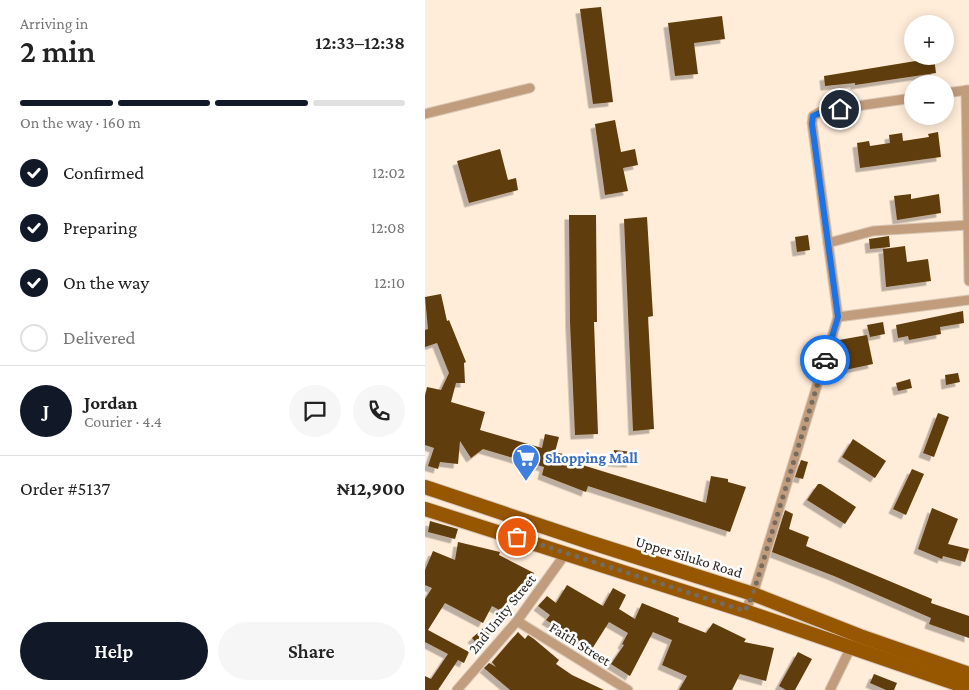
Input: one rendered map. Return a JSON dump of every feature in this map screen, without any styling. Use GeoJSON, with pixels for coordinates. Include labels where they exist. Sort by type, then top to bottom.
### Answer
{"type":"FeatureCollection","features":[{"type":"Feature","properties":{"kind":"main road","name":"Upper Siluko Road"},"geometry":{"type":"LineString","coordinates":[[425,486],[589,542],[753,594],[860,636],[969,674]]}},
{"type":"Feature","properties":{"kind":"main road"},"geometry":{"type":"LineString","coordinates":[[425,509],[745,611],[969,688]]}},
{"type":"Feature","properties":{"kind":"street"},"geometry":{"type":"LineString","coordinates":[[425,114],[530,88]]}},
{"type":"Feature","properties":{"kind":"street"},"geometry":{"type":"LineString","coordinates":[[954,92],[967,90],[969,281]]}},
{"type":"Feature","properties":{"kind":"street"},"geometry":{"type":"LineString","coordinates":[[745,611],[753,594],[838,317],[812,124],[813,116],[822,112],[904,99]]}},
{"type":"Feature","properties":{"kind":"street"},"geometry":{"type":"LineString","coordinates":[[828,243],[873,231],[968,225]]}},
{"type":"Feature","properties":{"kind":"street"},"geometry":{"type":"LineString","coordinates":[[838,317],[969,300]]}},
{"type":"Feature","properties":{"kind":"street","name":"2nd Unity Street"},"geometry":{"type":"LineString","coordinates":[[457,690],[517,621],[566,553]]}},
{"type":"Feature","properties":{"kind":"street","name":"Faith Street"},"geometry":{"type":"LineString","coordinates":[[517,621],[628,690]]}},
{"type":"Feature","properties":{"kind":"street"},"geometry":{"type":"LineString","coordinates":[[830,690],[850,648]]}},
{"type":"Feature","properties":{"kind":"building"},"geometry":{"type":"Polygon","coordinates":[[[601,7],[613,102],[593,104],[580,9],[601,7]]]}},
{"type":"Feature","properties":{"kind":"building"},"geometry":{"type":"Polygon","coordinates":[[[722,16],[725,39],[694,43],[698,74],[675,76],[668,23],[722,16]]]}},
{"type":"Feature","properties":{"kind":"building"},"geometry":{"type":"Polygon","coordinates":[[[904,63],[904,65],[935,65],[936,73],[904,75],[904,78],[855,85],[855,83],[825,86],[824,76],[904,63]]]}},
{"type":"Feature","properties":{"kind":"building"},"geometry":{"type":"Polygon","coordinates":[[[615,120],[621,152],[635,149],[638,165],[623,168],[628,191],[605,195],[595,124],[615,120]]]}},
{"type":"Feature","properties":{"kind":"building"},"geometry":{"type":"Polygon","coordinates":[[[938,132],[941,157],[860,168],[857,143],[869,141],[870,146],[890,143],[889,135],[902,133],[903,141],[929,137],[928,134],[938,132]]]}},
{"type":"Feature","properties":{"kind":"building"},"geometry":{"type":"Polygon","coordinates":[[[500,149],[508,180],[516,178],[518,190],[469,203],[457,161],[500,149]]]}},
{"type":"Feature","properties":{"kind":"building"},"geometry":{"type":"Polygon","coordinates":[[[911,194],[911,199],[939,194],[941,213],[897,220],[894,196],[911,194]]]}},
{"type":"Feature","properties":{"kind":"building"},"geometry":{"type":"Polygon","coordinates":[[[569,215],[596,215],[597,322],[594,322],[598,434],[575,435],[570,322],[569,215]]]}},
{"type":"Feature","properties":{"kind":"building"},"geometry":{"type":"Polygon","coordinates":[[[647,217],[653,316],[648,317],[654,429],[633,431],[624,219],[647,217]]]}},
{"type":"Feature","properties":{"kind":"building"},"geometry":{"type":"Polygon","coordinates":[[[808,235],[810,250],[797,252],[795,237],[808,235]]]}},
{"type":"Feature","properties":{"kind":"building"},"geometry":{"type":"Polygon","coordinates":[[[889,236],[890,247],[870,249],[869,239],[889,236]]]}},
{"type":"Feature","properties":{"kind":"building"},"geometry":{"type":"Polygon","coordinates":[[[905,246],[907,262],[928,259],[931,281],[886,287],[883,249],[905,246]]]}},
{"type":"Feature","properties":{"kind":"building"},"geometry":{"type":"Polygon","coordinates":[[[441,294],[447,321],[449,320],[466,362],[464,363],[465,383],[456,383],[451,402],[485,412],[480,430],[542,448],[545,434],[559,437],[555,452],[567,455],[566,460],[706,503],[711,476],[728,479],[728,482],[746,487],[730,532],[588,486],[586,492],[542,475],[544,467],[483,449],[471,458],[460,441],[458,464],[440,462],[438,469],[428,466],[434,448],[425,445],[425,396],[427,387],[441,390],[449,373],[437,343],[425,347],[425,330],[428,329],[425,297],[441,294]]]}},
{"type":"Feature","properties":{"kind":"building"},"geometry":{"type":"Polygon","coordinates":[[[963,311],[964,323],[940,327],[941,334],[909,340],[908,336],[898,338],[896,325],[963,311]]]}},
{"type":"Feature","properties":{"kind":"building"},"geometry":{"type":"Polygon","coordinates":[[[883,322],[885,334],[870,337],[867,325],[883,322]]]}},
{"type":"Feature","properties":{"kind":"building"},"geometry":{"type":"Polygon","coordinates":[[[867,335],[873,364],[845,370],[839,340],[867,335]]]}},
{"type":"Feature","properties":{"kind":"building"},"geometry":{"type":"Polygon","coordinates":[[[958,373],[960,382],[946,385],[945,375],[958,373]]]}},
{"type":"Feature","properties":{"kind":"building"},"geometry":{"type":"Polygon","coordinates":[[[910,379],[912,388],[898,391],[896,383],[910,379]]]}},
{"type":"Feature","properties":{"kind":"building"},"geometry":{"type":"Polygon","coordinates":[[[938,413],[949,417],[934,457],[923,453],[938,413]]]}},
{"type":"Feature","properties":{"kind":"building"},"geometry":{"type":"Polygon","coordinates":[[[853,439],[886,461],[875,478],[842,457],[853,439]]]}},
{"type":"Feature","properties":{"kind":"building"},"geometry":{"type":"Polygon","coordinates":[[[614,450],[633,452],[631,463],[612,462],[614,450]]]}},
{"type":"Feature","properties":{"kind":"building"},"geometry":{"type":"Polygon","coordinates":[[[801,460],[808,462],[803,479],[795,477],[801,460]]]}},
{"type":"Feature","properties":{"kind":"building"},"geometry":{"type":"Polygon","coordinates":[[[912,469],[924,474],[906,515],[893,509],[912,469]]]}},
{"type":"Feature","properties":{"kind":"building"},"geometry":{"type":"Polygon","coordinates":[[[818,484],[821,484],[856,507],[845,524],[807,500],[818,484]]]}},
{"type":"Feature","properties":{"kind":"building"},"geometry":{"type":"Polygon","coordinates":[[[932,508],[958,519],[948,544],[969,549],[965,562],[943,556],[942,559],[918,549],[932,508]]]}},
{"type":"Feature","properties":{"kind":"building"},"geometry":{"type":"Polygon","coordinates":[[[785,510],[793,514],[789,529],[809,537],[806,546],[932,599],[931,603],[969,616],[969,638],[929,624],[931,618],[834,576],[772,552],[785,510]]]}},
{"type":"Feature","properties":{"kind":"building"},"geometry":{"type":"Polygon","coordinates":[[[430,521],[458,529],[455,539],[428,532],[430,521]]]}},
{"type":"Feature","properties":{"kind":"building"},"geometry":{"type":"Polygon","coordinates":[[[458,542],[500,552],[499,555],[534,573],[526,589],[519,586],[505,613],[492,606],[483,623],[445,603],[428,630],[469,652],[464,663],[458,660],[438,690],[425,690],[425,676],[431,679],[448,654],[425,642],[425,599],[432,588],[425,585],[425,570],[433,551],[455,560],[458,542]]]}},
{"type":"Feature","properties":{"kind":"building"},"geometry":{"type":"Polygon","coordinates":[[[567,585],[603,606],[613,588],[626,595],[619,609],[635,619],[642,603],[679,618],[678,622],[706,633],[713,623],[746,639],[744,642],[774,648],[766,681],[740,674],[732,690],[679,690],[687,676],[662,665],[672,640],[653,632],[630,676],[611,664],[624,645],[622,644],[628,633],[609,622],[592,649],[546,620],[550,615],[538,606],[547,596],[556,603],[567,585]]]}},
{"type":"Feature","properties":{"kind":"building"},"geometry":{"type":"Polygon","coordinates":[[[488,624],[494,631],[478,645],[472,638],[488,624]]]}},
{"type":"Feature","properties":{"kind":"building"},"geometry":{"type":"Polygon","coordinates":[[[518,632],[525,639],[528,635],[534,639],[559,660],[556,664],[572,675],[604,690],[510,690],[484,668],[489,663],[496,667],[492,662],[518,632]]]}},
{"type":"Feature","properties":{"kind":"building"},"geometry":{"type":"Polygon","coordinates":[[[798,652],[812,659],[795,690],[786,690],[779,686],[798,652]]]}},
{"type":"Feature","properties":{"kind":"building"},"geometry":{"type":"Polygon","coordinates":[[[874,674],[897,683],[894,690],[886,690],[870,683],[874,674]]]}},
{"type":"Feature","properties":{"kind":"way so far"},"geometry":{"type":"LineString","coordinates":[[517,537],[745,611],[753,594],[825,360]]}},
{"type":"Feature","properties":{"kind":"place","name":"Shopping Mall"},"geometry":{"type":"Point","coordinates":[526,482]}},
{"type":"Feature","properties":{"kind":"route"},"geometry":{"type":"LineString","coordinates":[[825,360],[838,317],[812,124],[813,116],[817,113],[840,109]]}}]}
